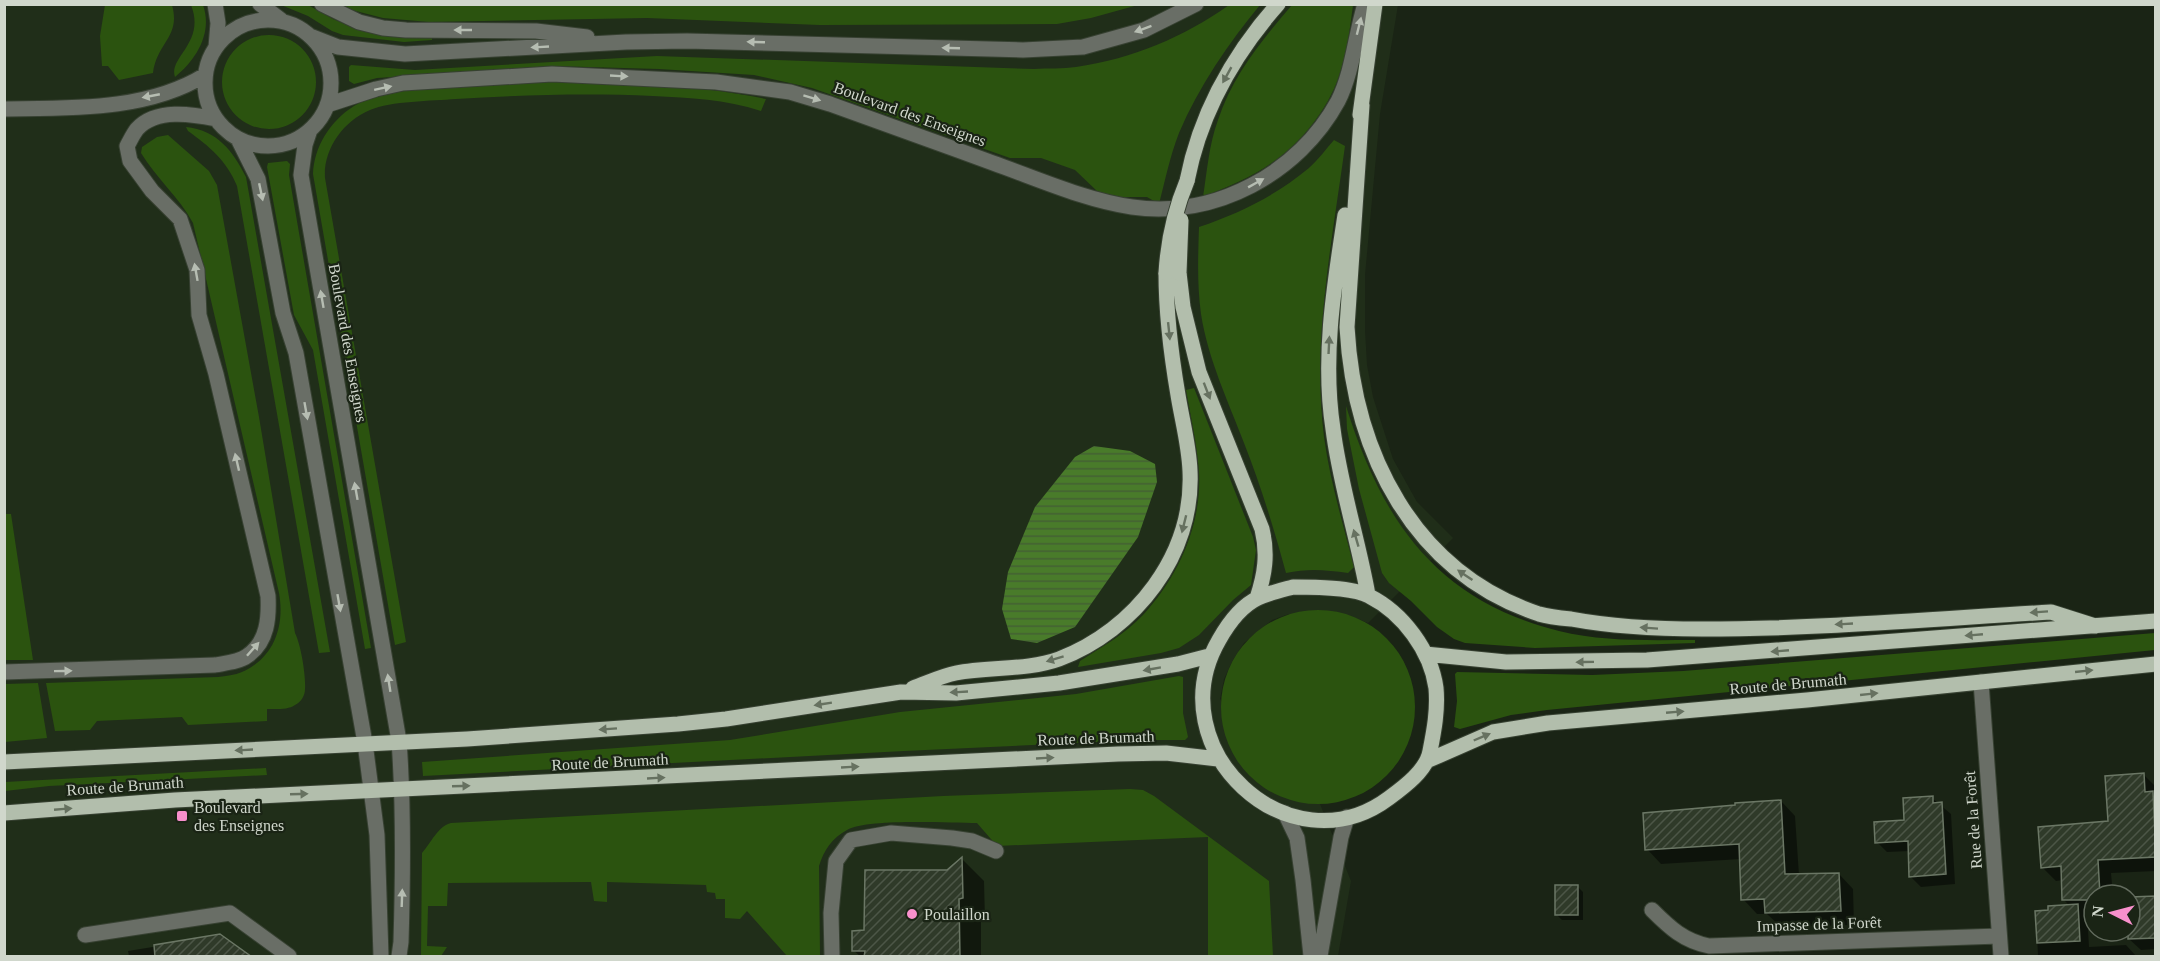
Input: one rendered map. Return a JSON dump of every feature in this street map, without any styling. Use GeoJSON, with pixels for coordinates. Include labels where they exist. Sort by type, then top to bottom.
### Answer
{"type":"FeatureCollection","features":[{"type":"Feature","properties":{"kind":"main road"},"geometry":{"type":"LineString","coordinates":[[1257,598],[1266,560],[1266,544],[1199,372],[1172,273],[1167,243],[1175,209],[1187,181],[1191,162],[1209,110],[1232,66],[1252,36],[1278,4]]}},
{"type":"Feature","properties":{"kind":"main road"},"geometry":{"type":"LineString","coordinates":[[1368,595],[1332,427],[1328,358],[1336,274],[1375,4]]}},
{"type":"Feature","properties":{"kind":"main road"},"geometry":{"type":"LineString","coordinates":[[1362,105],[1347,327],[1354,390],[1364,426],[1389,487],[1406,515],[1450,565],[1494,594],[1540,614],[1597,624],[1665,629],[1740,629],[2051,612],[2095,626]]}},
{"type":"Feature","properties":{"kind":"main road"},"geometry":{"type":"LineString","coordinates":[[901,692],[955,673],[1056,660],[1083,648],[1111,631],[1134,611],[1152,590],[1168,565],[1180,537],[1190,491],[1190,470],[1168,335],[1172,273]]}},
{"type":"Feature","properties":{"kind":"main road"},"geometry":{"type":"LineString","coordinates":[[1293,587],[1330,588],[1368,595],[1393,613],[1415,635],[1425,654],[1436,687],[1436,720],[1428,760],[1404,788],[1379,806],[1347,817],[1316,819],[1285,813],[1259,801],[1236,782],[1218,759],[1205,726],[1202,690],[1209,656],[1229,621],[1257,598],[1293,587]]}},
{"type":"Feature","properties":{"kind":"main road","name":"Route de Brumath"},"geometry":{"type":"LineString","coordinates":[[1425,654],[1506,662],[1647,660],[2156,621]]}},
{"type":"Feature","properties":{"kind":"main road","name":"Route de Brumath"},"geometry":{"type":"LineString","coordinates":[[4,762],[467,739],[717,720],[901,692],[956,693],[1059,683],[1178,664],[1209,656]]}},
{"type":"Feature","properties":{"kind":"main road","name":"Route de Brumath"},"geometry":{"type":"LineString","coordinates":[[1428,760],[1493,732],[1548,723],[1807,700],[2156,664]]}},
{"type":"Feature","properties":{"kind":"main road","name":"Route de Brumath"},"geometry":{"type":"LineString","coordinates":[[4,813],[175,800],[1118,754],[1166,753],[1218,759]]}},
{"type":"Feature","properties":{"kind":"street"},"geometry":{"type":"LineString","coordinates":[[215,4],[218,22],[216,47]]}},
{"type":"Feature","properties":{"kind":"street"},"geometry":{"type":"LineString","coordinates":[[260,4],[283,21],[298,27],[320,47],[331,75],[331,91],[320,119],[310,130],[290,142],[268,146],[253,144],[238,139],[216,119],[209,105],[205,75],[209,60],[226,35],[253,21],[283,21]]}},
{"type":"Feature","properties":{"kind":"street"},"geometry":{"type":"LineString","coordinates":[[322,4],[359,22],[383,28],[536,31],[626,42]]}},
{"type":"Feature","properties":{"kind":"street"},"geometry":{"type":"LineString","coordinates":[[310,36],[338,47],[405,54],[626,42],[752,42],[1023,50],[1083,47],[1144,30],[1196,4]]}},
{"type":"Feature","properties":{"kind":"street","name":"Boulevard des Enseignes"},"geometry":{"type":"LineString","coordinates":[[327,105],[376,88],[404,83],[552,74],[716,82],[766,87],[830,104],[1089,196],[1132,207],[1158,209],[1202,204],[1228,196],[1276,171],[1294,157],[1326,121],[1338,99],[1349,72],[1365,4]]}},
{"type":"Feature","properties":{"kind":"street"},"geometry":{"type":"LineString","coordinates":[[4,109],[84,107],[119,103],[171,92],[205,75]]}},
{"type":"Feature","properties":{"kind":"street"},"geometry":{"type":"LineString","coordinates":[[4,672],[215,665],[247,656],[258,645],[267,629],[268,596],[216,374],[199,315],[197,270],[180,219],[152,191],[130,161],[127,146],[138,128],[153,119],[188,114],[216,119]]}},
{"type":"Feature","properties":{"kind":"street","name":"Boulevard des Enseignes"},"geometry":{"type":"LineString","coordinates":[[310,130],[305,145],[301,175],[399,741],[404,846],[399,957]]}},
{"type":"Feature","properties":{"kind":"street"},"geometry":{"type":"LineString","coordinates":[[238,139],[258,179],[283,313],[296,353],[365,743],[377,835],[381,957]]}},
{"type":"Feature","properties":{"kind":"street","name":"Rue de la Forêt"},"geometry":{"type":"LineString","coordinates":[[1981,682],[2001,957]]}},
{"type":"Feature","properties":{"kind":"street"},"geometry":{"type":"LineString","coordinates":[[1285,813],[1297,838],[1305,890],[1311,957]]}},
{"type":"Feature","properties":{"kind":"street"},"geometry":{"type":"LineString","coordinates":[[1320,957],[1341,837],[1347,817]]}},
{"type":"Feature","properties":{"kind":"street"},"geometry":{"type":"LineString","coordinates":[[832,957],[831,913],[836,861],[851,840],[891,833],[972,841],[996,851]]}},
{"type":"Feature","properties":{"kind":"street","name":"Impasse de la Forêt"},"geometry":{"type":"LineString","coordinates":[[1652,910],[1680,936],[1709,946],[1999,936]]}},
{"type":"Feature","properties":{"kind":"street"},"geometry":{"type":"LineString","coordinates":[[85,935],[230,913],[289,957]]}},
{"type":"Feature","properties":{"kind":"shaded area"},"geometry":{"type":"Polygon","coordinates":[[[5,5],[1398,5],[1380,114],[1365,275],[1367,365],[1373,397],[1393,459],[1417,502],[1453,538],[1368,623],[1350,616],[1289,614],[1272,620],[1244,643],[1224,679],[1220,699],[1305,802],[1320,804],[1351,881],[1338,956],[5,956],[5,5]]]}},
{"type":"Feature","properties":{"kind":"shaded area"},"geometry":{"type":"Polygon","coordinates":[[[105,5],[172,5],[173,25],[155,62],[153,73],[119,80],[108,66],[102,66],[100,36],[105,5]]]}},
{"type":"Feature","properties":{"kind":"shaded area"},"geometry":{"type":"Polygon","coordinates":[[[191,5],[203,5],[206,15],[204,36],[190,63],[175,77],[174,70],[194,29],[191,5]]]}},
{"type":"Feature","properties":{"kind":"shaded area"},"geometry":{"type":"Polygon","coordinates":[[[281,5],[308,5],[357,29],[399,37],[429,37],[432,40],[404,42],[343,35],[308,16],[281,5]]]}},
{"type":"Feature","properties":{"kind":"shaded area"},"geometry":{"type":"Polygon","coordinates":[[[340,5],[1138,5],[1091,18],[1057,24],[820,25],[647,18],[429,22],[383,18],[340,5]]]}},
{"type":"Feature","properties":{"kind":"shaded area"},"geometry":{"type":"Polygon","coordinates":[[[1229,5],[1260,5],[1215,66],[1187,116],[1173,151],[1159,204],[1147,197],[1121,197],[1098,192],[1075,170],[1041,158],[1010,158],[812,88],[754,75],[552,66],[377,78],[354,84],[349,81],[351,65],[415,70],[657,56],[1034,69],[1071,68],[1117,58],[1157,45],[1212,17],[1229,5]]]}},
{"type":"Feature","properties":{"kind":"shaded area"},"geometry":{"type":"Polygon","coordinates":[[[1292,5],[1353,5],[1344,58],[1328,101],[1303,135],[1283,154],[1248,177],[1203,197],[1212,139],[1224,104],[1249,59],[1292,5]]]}},
{"type":"Feature","properties":{"kind":"shaded area"},"geometry":{"type":"Polygon","coordinates":[[[269,35],[287,38],[303,48],[313,64],[316,82],[313,100],[303,116],[287,126],[269,129],[251,126],[235,116],[225,100],[222,82],[225,64],[235,48],[251,38],[269,35]]]}},
{"type":"Feature","properties":{"kind":"shaded area"},"geometry":{"type":"Polygon","coordinates":[[[532,82],[620,83],[679,87],[766,99],[761,111],[707,100],[628,95],[530,96],[412,102],[370,110],[351,121],[343,129],[327,157],[325,178],[406,642],[395,645],[313,174],[316,154],[325,136],[338,119],[354,106],[370,99],[390,93],[440,87],[532,82]]]}},
{"type":"Feature","properties":{"kind":"shaded area"},"geometry":{"type":"Polygon","coordinates":[[[186,127],[207,132],[223,143],[236,159],[246,177],[330,652],[319,653],[237,186],[223,162],[186,127]]]}},
{"type":"Feature","properties":{"kind":"shaded area"},"geometry":{"type":"Polygon","coordinates":[[[168,135],[209,171],[217,185],[295,633],[303,661],[305,692],[301,700],[292,707],[267,709],[267,721],[188,725],[182,717],[97,721],[90,730],[55,731],[46,683],[233,675],[253,666],[262,658],[275,640],[278,629],[279,593],[193,223],[141,153],[142,147],[157,137],[168,135]]]}},
{"type":"Feature","properties":{"kind":"shaded area"},"geometry":{"type":"Polygon","coordinates":[[[1334,140],[1345,146],[1325,291],[1320,364],[1321,401],[1330,470],[1354,567],[1348,573],[1302,570],[1286,573],[1262,491],[1208,347],[1199,292],[1199,227],[1243,210],[1283,187],[1309,168],[1334,140]]]}},
{"type":"Feature","properties":{"kind":"shaded area"},"geometry":{"type":"Polygon","coordinates":[[[287,161],[290,164],[289,175],[371,648],[365,649],[313,350],[294,315],[267,167],[268,163],[287,161]]]}},
{"type":"Feature","properties":{"kind":"shaded area"},"geometry":{"type":"Polygon","coordinates":[[[1194,388],[1253,537],[1256,550],[1251,585],[1199,635],[1179,648],[1078,667],[1080,661],[1121,634],[1143,615],[1167,584],[1185,549],[1192,531],[1199,492],[1197,452],[1186,390],[1194,388]]]}},
{"type":"Feature","properties":{"kind":"shaded area"},"geometry":{"type":"Polygon","coordinates":[[[1346,406],[1360,447],[1377,485],[1397,520],[1420,550],[1447,577],[1479,599],[1516,617],[1576,635],[1627,640],[1695,640],[1695,643],[1535,648],[1465,643],[1454,639],[1437,627],[1389,583],[1382,573],[1359,489],[1347,429],[1346,406]]]}},
{"type":"Feature","properties":{"kind":"shaded area"},"geometry":{"type":"Polygon","coordinates":[[[1094,446],[1130,451],[1155,464],[1157,482],[1138,537],[1075,627],[1037,643],[1011,639],[1002,609],[1008,572],[1035,507],[1075,457],[1094,446]]]}},
{"type":"Feature","properties":{"kind":"shaded area"},"geometry":{"type":"Polygon","coordinates":[[[4,514],[11,514],[33,660],[5,660],[4,514]]]}},
{"type":"Feature","properties":{"kind":"shaded area"},"geometry":{"type":"Polygon","coordinates":[[[1318,610],[1337,612],[1364,622],[1379,632],[1393,646],[1407,670],[1413,688],[1415,707],[1413,726],[1403,753],[1393,768],[1379,782],[1355,796],[1337,802],[1318,804],[1299,802],[1272,792],[1257,782],[1243,768],[1229,744],[1223,726],[1221,707],[1223,688],[1233,661],[1243,646],[1257,632],[1281,618],[1299,612],[1318,610]]]}},
{"type":"Feature","properties":{"kind":"shaded area"},"geometry":{"type":"Polygon","coordinates":[[[2155,633],[2155,650],[1547,710],[1511,715],[1460,729],[1454,727],[1457,701],[1455,674],[1457,672],[1592,675],[1683,671],[2155,633]]]}},
{"type":"Feature","properties":{"kind":"shaded area"},"geometry":{"type":"Polygon","coordinates":[[[1183,677],[1183,713],[1188,737],[1185,740],[904,751],[423,776],[422,762],[730,740],[900,712],[1076,694],[1183,677]]]}},
{"type":"Feature","properties":{"kind":"shaded area"},"geometry":{"type":"Polygon","coordinates":[[[38,683],[47,738],[5,742],[5,684],[38,683]]]}},
{"type":"Feature","properties":{"kind":"shaded area"},"geometry":{"type":"Polygon","coordinates":[[[266,768],[267,775],[49,786],[5,791],[5,782],[266,768]]]}},
{"type":"Feature","properties":{"kind":"shaded area"},"geometry":{"type":"Polygon","coordinates":[[[1143,790],[1154,796],[1269,881],[1273,956],[1208,956],[1208,837],[997,846],[977,823],[909,822],[857,826],[842,833],[826,850],[819,866],[820,956],[787,956],[747,911],[740,919],[725,918],[725,899],[716,899],[715,893],[707,892],[706,885],[607,882],[607,902],[594,901],[591,882],[448,883],[447,906],[428,906],[427,946],[447,947],[441,956],[421,956],[422,853],[438,831],[451,823],[943,796],[1143,790]]]}},
{"type":"Feature","properties":{"kind":"building"},"geometry":{"type":"Polygon","coordinates":[[[2144,773],[2145,792],[2153,791],[2156,857],[2098,860],[2099,883],[2082,883],[2082,900],[2062,900],[2061,866],[2041,868],[2038,827],[2108,821],[2105,776],[2144,773]]]}},
{"type":"Feature","properties":{"kind":"building"},"geometry":{"type":"Polygon","coordinates":[[[1933,796],[1933,803],[1942,802],[1946,874],[1909,877],[1908,841],[1875,843],[1874,822],[1904,820],[1903,798],[1933,796]]]}},
{"type":"Feature","properties":{"kind":"building"},"geometry":{"type":"Polygon","coordinates":[[[1781,800],[1785,874],[1839,873],[1841,911],[1765,913],[1764,899],[1741,900],[1739,844],[1645,850],[1643,813],[1781,800]]]}},
{"type":"Feature","properties":{"kind":"building","name":"Poulaillon"},"geometry":{"type":"Polygon","coordinates":[[[962,857],[963,898],[959,899],[960,957],[864,957],[865,951],[852,951],[852,931],[864,930],[865,870],[947,870],[962,857]]]}},
{"type":"Feature","properties":{"kind":"building"},"geometry":{"type":"Polygon","coordinates":[[[1555,885],[1578,885],[1578,915],[1555,915],[1555,885]]]}},
{"type":"Feature","properties":{"kind":"building"},"geometry":{"type":"Polygon","coordinates":[[[2156,896],[2156,938],[2142,938],[2142,897],[2156,896]]]}},
{"type":"Feature","properties":{"kind":"building"},"geometry":{"type":"Polygon","coordinates":[[[2078,904],[2080,941],[2037,943],[2035,911],[2048,910],[2048,906],[2078,904]]]}},
{"type":"Feature","properties":{"kind":"building"},"geometry":{"type":"Polygon","coordinates":[[[220,934],[252,957],[155,957],[154,945],[220,934]]]}},
{"type":"Feature","properties":{"kind":"place","name":"Boulevard des Enseignes"},"geometry":{"type":"Point","coordinates":[182,816]}},
{"type":"Feature","properties":{"kind":"place","name":"Poulaillon"},"geometry":{"type":"Point","coordinates":[912,914]}}]}
